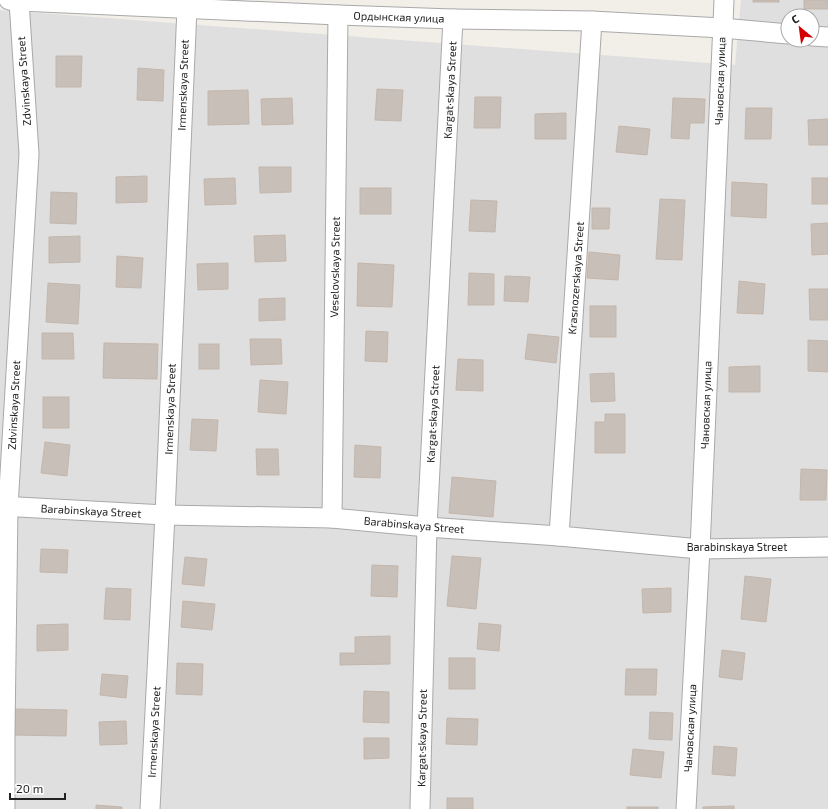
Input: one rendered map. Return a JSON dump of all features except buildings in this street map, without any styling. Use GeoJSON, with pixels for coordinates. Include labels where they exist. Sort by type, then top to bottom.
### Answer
{"type":"FeatureCollection","features":[{"type":"Feature","properties":{"kind":"street","name":"Чановская улица"},"geometry":{"type":"LineString","coordinates":[[686,809],[700,548],[724,0]]}},
{"type":"Feature","properties":{"kind":"street","name":"Ордынская улица"},"geometry":{"type":"LineString","coordinates":[[14,1],[453,19],[592,20],[780,33]]}},
{"type":"Feature","properties":{"kind":"street","name":"Zdvinskaya Street"},"geometry":{"type":"LineString","coordinates":[[5,809],[4,506],[29,154],[14,1]]}},
{"type":"Feature","properties":{"kind":"street","name":"Irmenskaya Street"},"geometry":{"type":"LineString","coordinates":[[150,809],[165,515],[187,8]]}},
{"type":"Feature","properties":{"kind":"street","name":"Veselovskaya Street"},"geometry":{"type":"LineString","coordinates":[[332,518],[338,15]]}},
{"type":"Feature","properties":{"kind":"street","name":"Kargat·skaya Street"},"geometry":{"type":"LineString","coordinates":[[420,809],[427,527],[453,19]]}},
{"type":"Feature","properties":{"kind":"street","name":"Krasnozerskaya Street"},"geometry":{"type":"LineString","coordinates":[[559,536],[592,20]]}},
{"type":"Feature","properties":{"kind":"street","name":"Barabinskaya Street"},"geometry":{"type":"LineString","coordinates":[[4,506],[165,515],[332,518],[427,527],[700,548],[828,547]]}},
{"type":"Feature","properties":{"kind":"shaded area"},"geometry":{"type":"Polygon","coordinates":[[[741,0],[828,0],[828,809],[0,809],[0,10],[735,65],[741,0]]]}}]}
